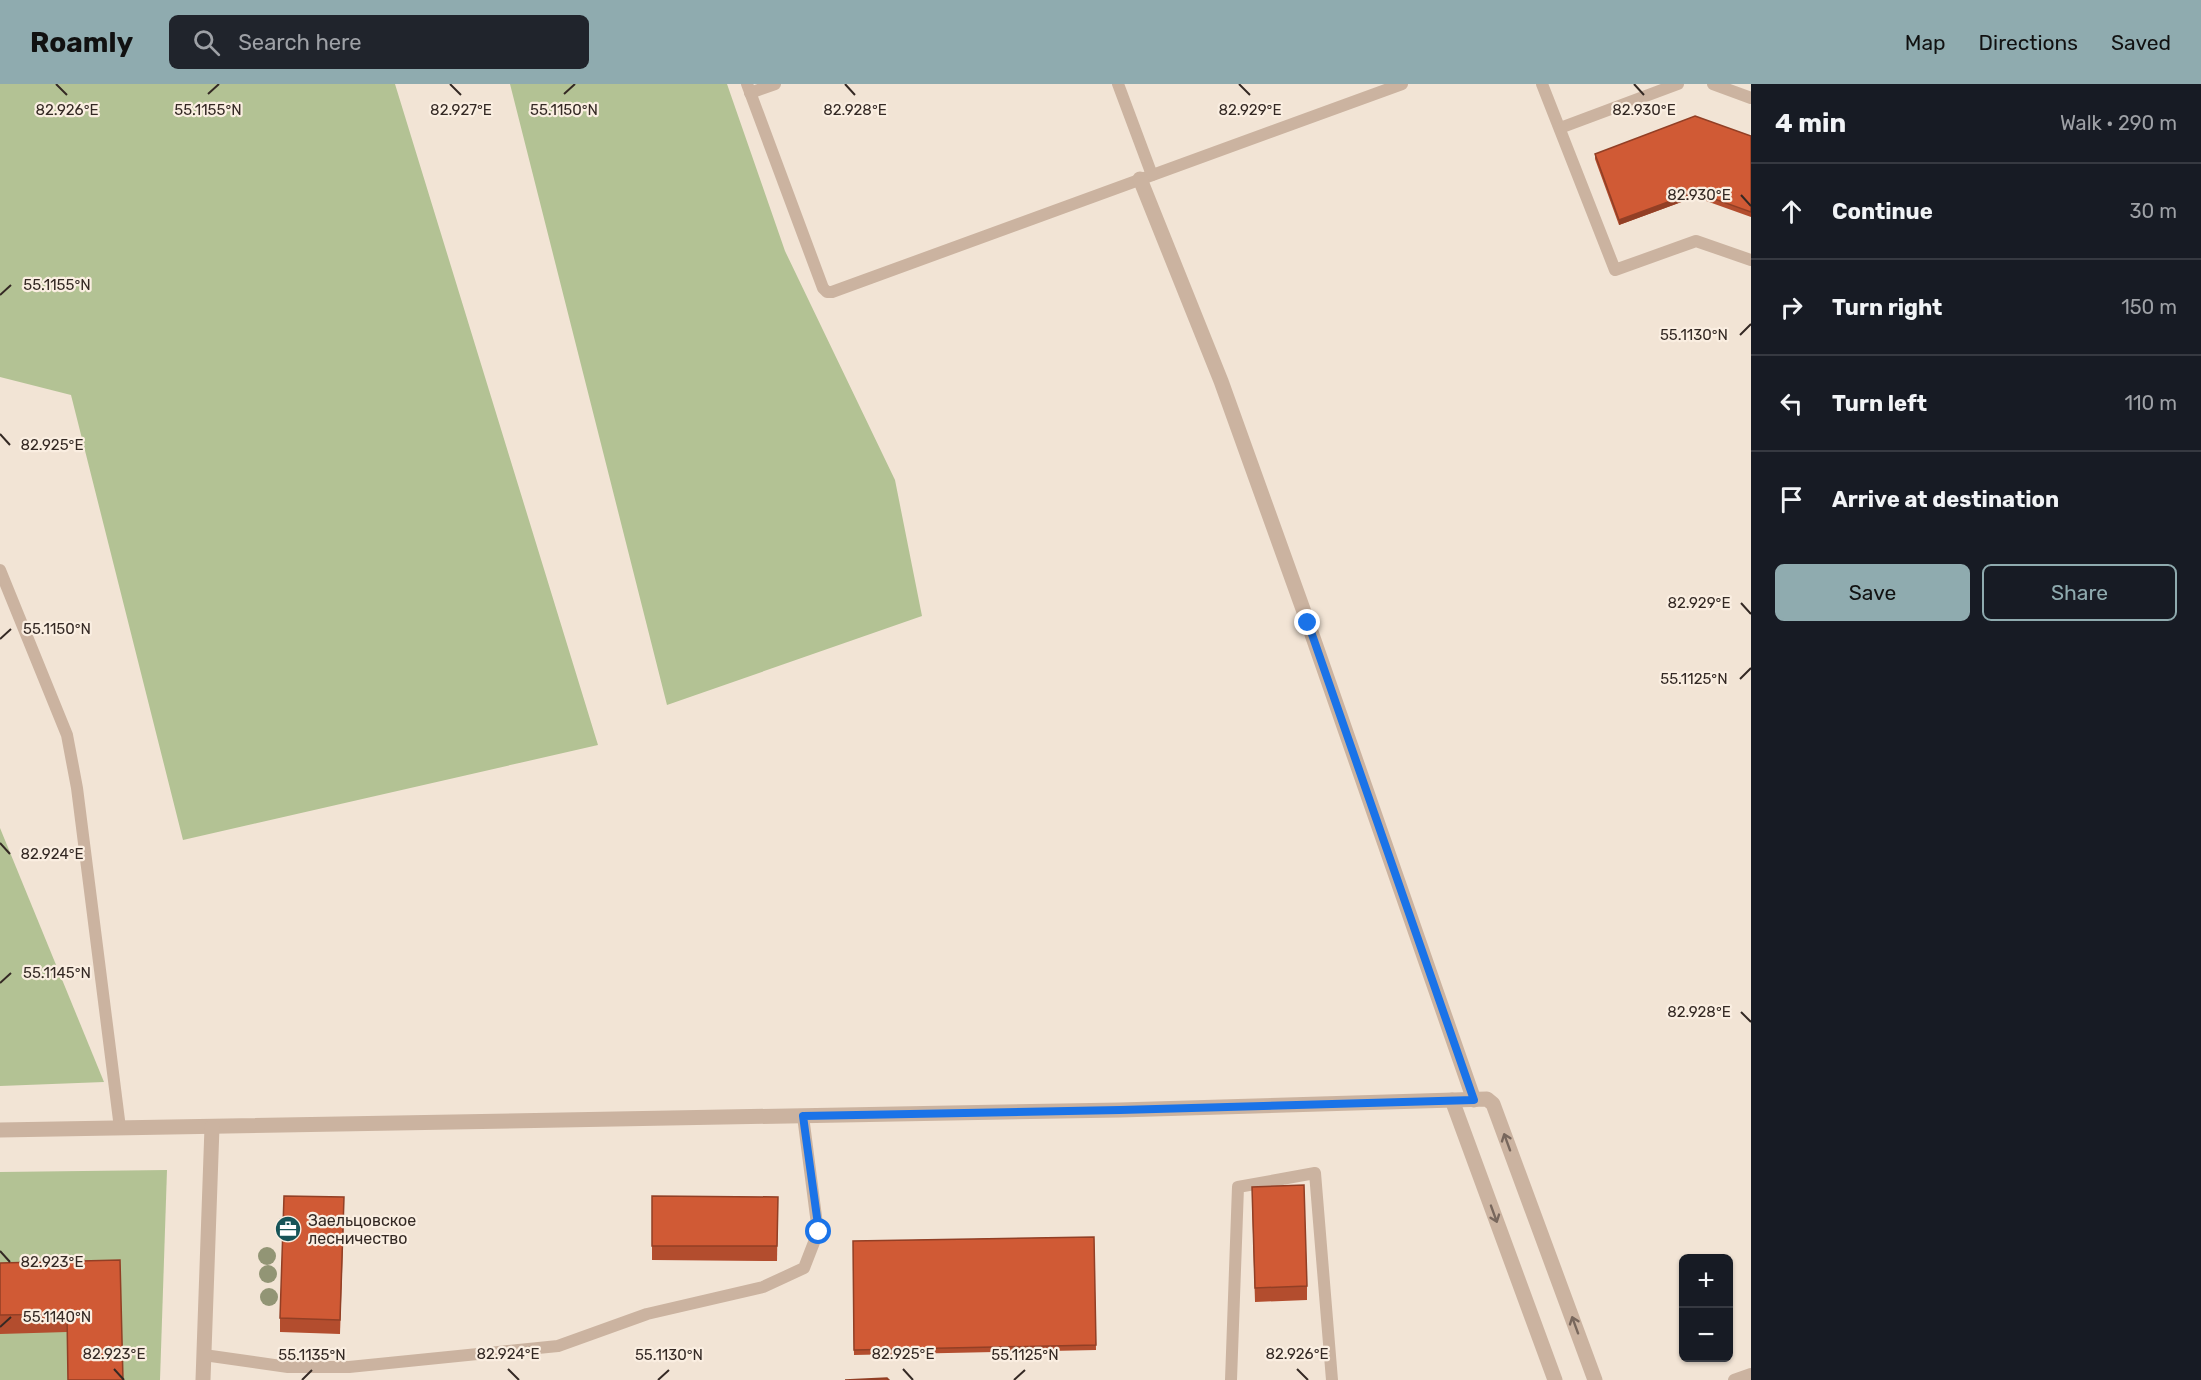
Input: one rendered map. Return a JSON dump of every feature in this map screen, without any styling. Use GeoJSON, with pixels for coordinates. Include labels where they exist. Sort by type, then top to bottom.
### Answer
{"type":"FeatureCollection","features":[{"type":"Feature","properties":{"kind":"street"},"geometry":{"type":"LineString","coordinates":[[1146,177],[1304,612],[1474,1100]]}},
{"type":"Feature","properties":{"kind":"street"},"geometry":{"type":"LineString","coordinates":[[1452,1100],[1555,1380]]}},
{"type":"Feature","properties":{"kind":"street"},"geometry":{"type":"LineString","coordinates":[[0,1130],[1120,1110],[1491,1100],[1595,1380]]}},
{"type":"Feature","properties":{"kind":"street"},"geometry":{"type":"LineString","coordinates":[[203,1380],[213,1127]]}},
{"type":"Feature","properties":{"kind":"lane"},"geometry":{"type":"LineString","coordinates":[[775,84],[748,88],[826,292],[832,292],[1402,84]]}},
{"type":"Feature","properties":{"kind":"lane"},"geometry":{"type":"LineString","coordinates":[[1118,84],[1146,177]]}},
{"type":"Feature","properties":{"kind":"lane"},"geometry":{"type":"LineString","coordinates":[[1542,84],[1616,270],[1696,241],[1751,260]]}},
{"type":"Feature","properties":{"kind":"lane"},"geometry":{"type":"LineString","coordinates":[[1560,128],[1678,84]]}},
{"type":"Feature","properties":{"kind":"lane"},"geometry":{"type":"LineString","coordinates":[[1713,84],[1751,98]]}},
{"type":"Feature","properties":{"kind":"lane"},"geometry":{"type":"LineString","coordinates":[[0,570],[67,735],[77,788],[120,1128]]}},
{"type":"Feature","properties":{"kind":"lane"},"geometry":{"type":"LineString","coordinates":[[204,1355],[288,1367],[349,1367],[558,1346],[647,1314],[764,1287],[804,1268],[819,1232],[803,1116]]}},
{"type":"Feature","properties":{"kind":"lane"},"geometry":{"type":"LineString","coordinates":[[1231,1380],[1238,1187],[1316,1173],[1332,1380]]}},
{"type":"Feature","properties":{"kind":"lane"},"geometry":{"type":"LineString","coordinates":[[1734,1380],[1751,1374]]}},
{"type":"Feature","properties":{"kind":"green space"},"geometry":{"type":"Polygon","coordinates":[[[0,84],[395,84],[598,745],[183,840],[71,395],[0,377],[0,84]]]}},
{"type":"Feature","properties":{"kind":"green space"},"geometry":{"type":"Polygon","coordinates":[[[510,84],[727,84],[785,251],[895,480],[922,616],[667,705],[510,84]]]}},
{"type":"Feature","properties":{"kind":"green space"},"geometry":{"type":"Polygon","coordinates":[[[0,828],[104,1082],[0,1086],[0,828]]]}},
{"type":"Feature","properties":{"kind":"green space"},"geometry":{"type":"Polygon","coordinates":[[[167,1170],[160,1380],[0,1380],[0,1172],[167,1170]]]}},
{"type":"Feature","properties":{"kind":"building"},"geometry":{"type":"Polygon","coordinates":[[[1695,116],[1751,136],[1751,212],[1695,192],[1619,220],[1595,154],[1695,116]]]}},
{"type":"Feature","properties":{"kind":"building"},"geometry":{"type":"Polygon","coordinates":[[[1304,1185],[1307,1286],[1255,1288],[1252,1187],[1304,1185]]]}},
{"type":"Feature","properties":{"kind":"building"},"geometry":{"type":"Polygon","coordinates":[[[284,1196],[344,1197],[340,1320],[280,1318],[284,1196]]]}},
{"type":"Feature","properties":{"kind":"building"},"geometry":{"type":"Polygon","coordinates":[[[652,1196],[778,1197],[777,1246],[652,1246],[652,1196]]]}},
{"type":"Feature","properties":{"kind":"building"},"geometry":{"type":"Polygon","coordinates":[[[1094,1237],[1096,1345],[854,1350],[853,1241],[1094,1237]]]}},
{"type":"Feature","properties":{"kind":"building"},"geometry":{"type":"Polygon","coordinates":[[[120,1260],[123,1380],[68,1380],[67,1314],[0,1315],[0,1263],[120,1260]]]}},
{"type":"Feature","properties":{"kind":"building"},"geometry":{"type":"Polygon","coordinates":[[[887,1378],[889,1380],[845,1380],[887,1378]]]}},
{"type":"Feature","properties":{"kind":"place","name":"Заельцовское лесничество"},"geometry":{"type":"Point","coordinates":[288,1229]}},
{"type":"Feature","properties":{"kind":"route"},"geometry":{"type":"LineString","coordinates":[[819,1232],[803,1116],[1474,1100],[1308,623]]}}]}
